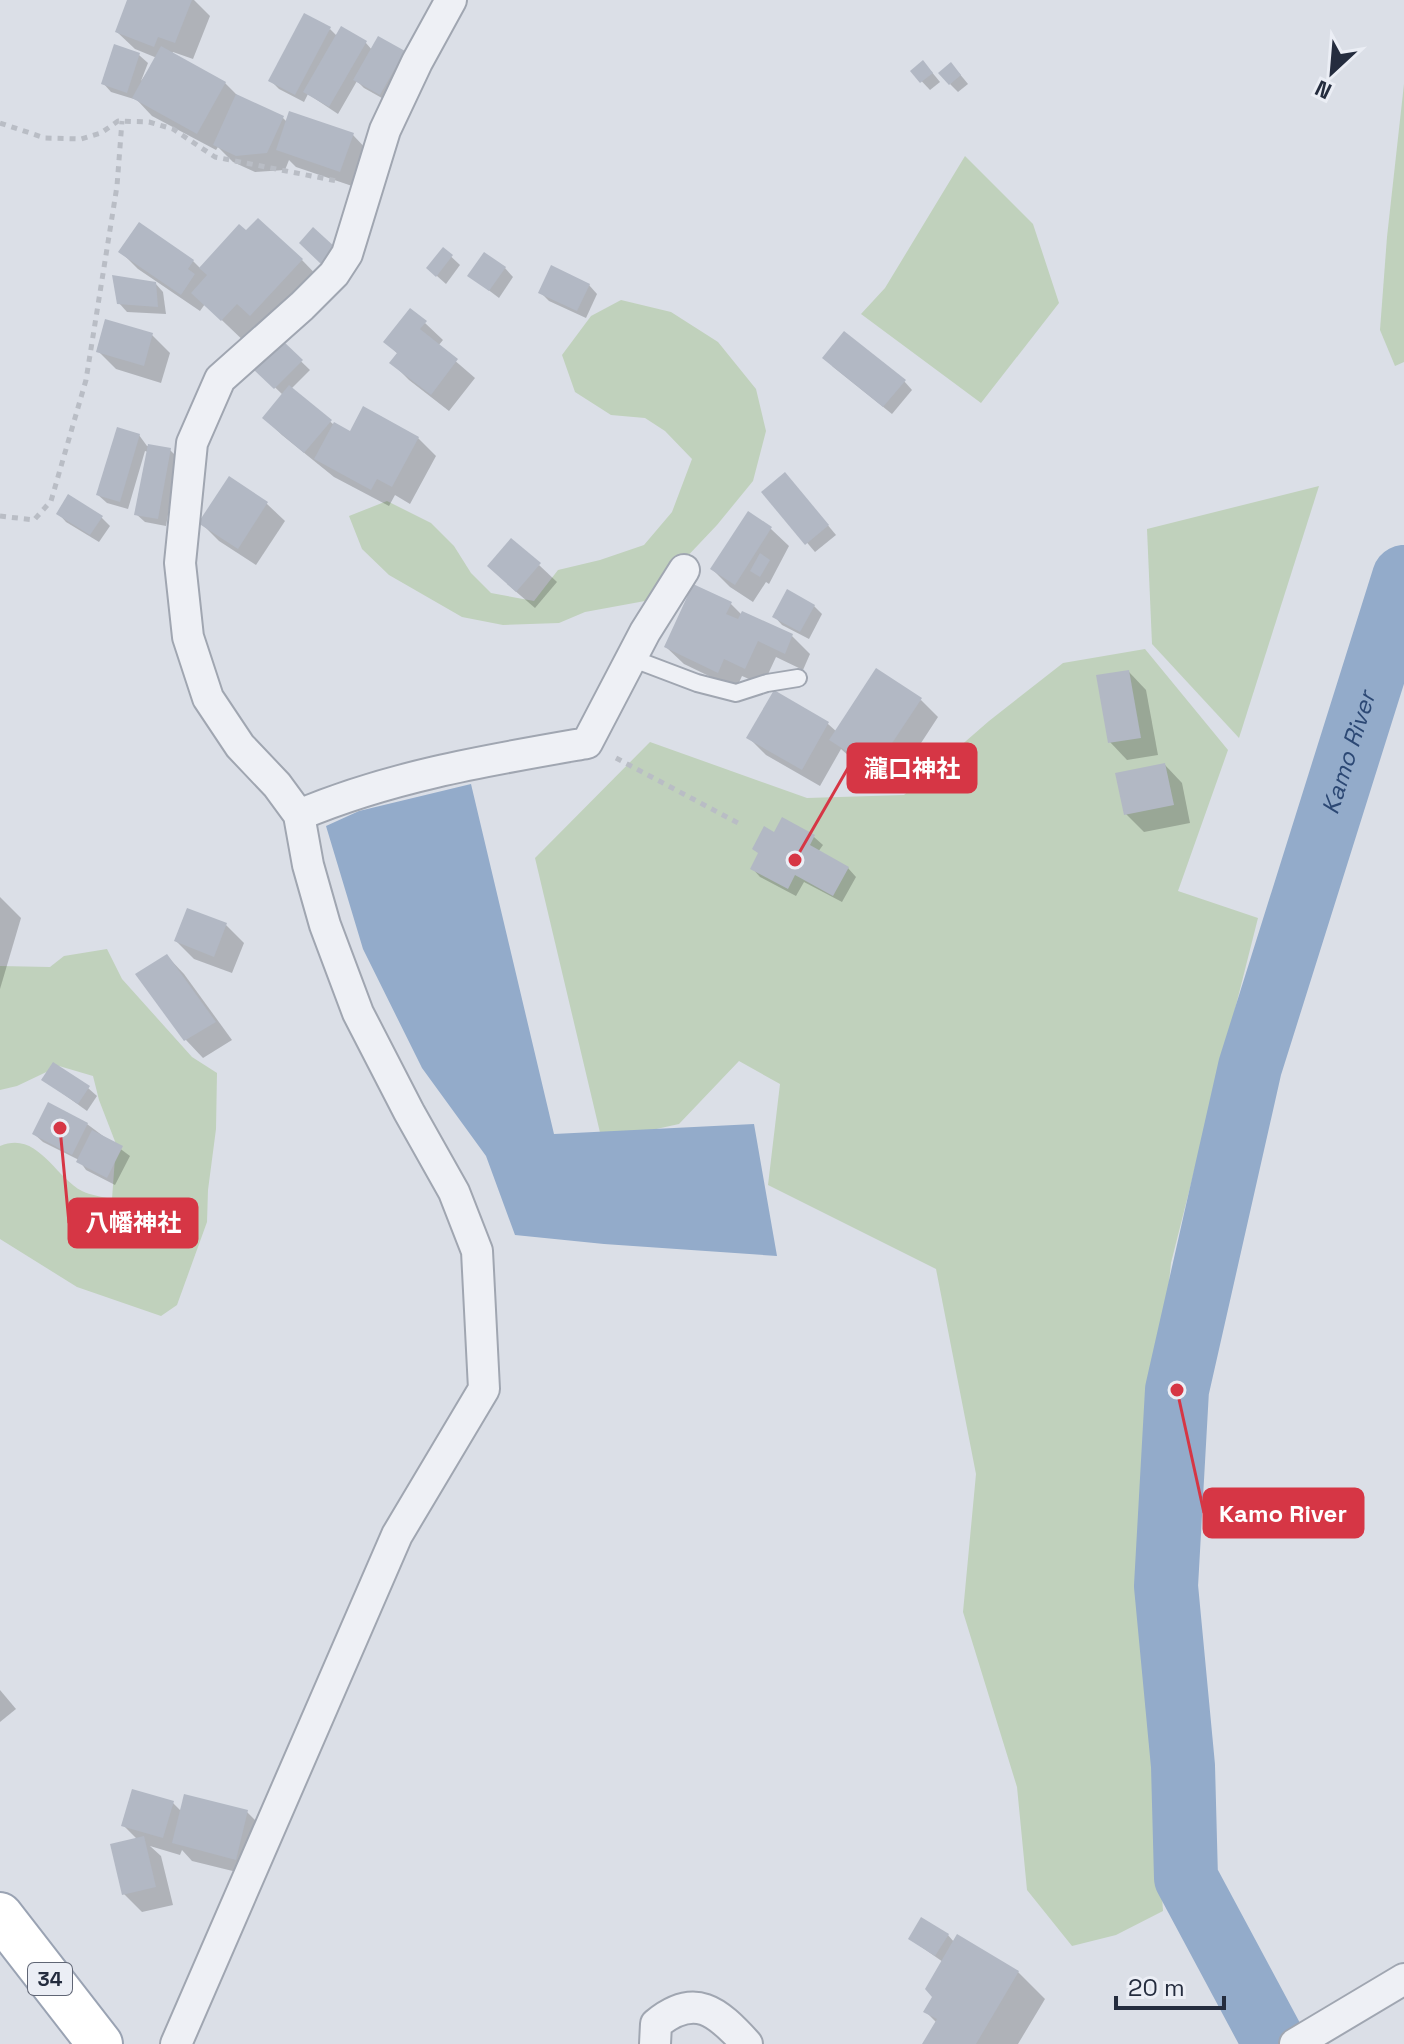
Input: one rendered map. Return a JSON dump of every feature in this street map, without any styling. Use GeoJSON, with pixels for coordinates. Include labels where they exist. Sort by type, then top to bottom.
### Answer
{"type":"FeatureCollection","features":[{"type":"Feature","properties":{"kind":"main road","name":"34"},"geometry":{"type":"LineString","coordinates":[[0,1915],[100,2044]]}},
{"type":"Feature","properties":{"kind":"street"},"geometry":{"type":"LineString","coordinates":[[176,2044],[397,1535],[484,1389],[477,1251],[454,1192],[358,1013],[325,925],[308,865],[299,815],[277,785],[240,746],[208,698],[188,637],[180,563],[192,443],[220,379],[334,274],[347,254],[385,130],[451,0]]}},
{"type":"Feature","properties":{"kind":"street"},"geometry":{"type":"LineString","coordinates":[[299,815],[343,796],[392,782],[485,760],[587,743],[631,658],[684,570]]}},
{"type":"Feature","properties":{"kind":"street"},"geometry":{"type":"LineString","coordinates":[[1295,2044],[1398,1983]]}},
{"type":"Feature","properties":{"kind":"street"},"geometry":{"type":"LineString","coordinates":[[655,2044],[656,2024],[674,2010],[694,2006],[726,2020],[747,2044]]}},
{"type":"Feature","properties":{"kind":"lane"},"geometry":{"type":"LineString","coordinates":[[631,658],[697,683],[736,693],[767,683],[798,678]]}},
{"type":"Feature","properties":{"kind":"path"},"geometry":{"type":"LineString","coordinates":[[0,123],[45,138],[81,139],[101,133],[122,121],[149,122],[173,129],[215,157],[366,187]]}},
{"type":"Feature","properties":{"kind":"path"},"geometry":{"type":"LineString","coordinates":[[0,516],[34,520],[51,501],[86,380],[117,186],[122,121]]}},
{"type":"Feature","properties":{"kind":"path"},"geometry":{"type":"LineString","coordinates":[[587,743],[738,823]]}},
{"type":"Feature","properties":{"kind":"green space"},"geometry":{"type":"Polygon","coordinates":[[[1404,84],[1404,362],[1395,366],[1380,330],[1404,84]]]}},
{"type":"Feature","properties":{"kind":"green space"},"geometry":{"type":"Polygon","coordinates":[[[965,156],[1033,224],[1059,303],[981,403],[861,314],[885,288],[965,156]]]}},
{"type":"Feature","properties":{"kind":"green space"},"geometry":{"type":"Polygon","coordinates":[[[621,300],[671,312],[718,342],[756,389],[766,431],[753,481],[717,525],[645,601],[585,612],[559,623],[503,625],[462,617],[389,575],[362,549],[349,516],[387,501],[431,523],[454,546],[471,573],[491,593],[534,601],[558,570],[644,545],[672,512],[692,459],[665,431],[645,418],[611,415],[575,392],[562,355],[591,316],[621,300]]]}},
{"type":"Feature","properties":{"kind":"green space"},"geometry":{"type":"Polygon","coordinates":[[[1319,486],[1239,738],[1152,644],[1147,529],[1319,486]]]}},
{"type":"Feature","properties":{"kind":"green space"},"geometry":{"type":"Polygon","coordinates":[[[1145,649],[1228,750],[1178,891],[1258,918],[1171,1263],[1140,1556],[1163,1911],[1116,1935],[1072,1946],[1027,1890],[1017,1787],[963,1612],[976,1474],[936,1269],[768,1185],[780,1084],[739,1061],[679,1124],[602,1141],[535,858],[650,742],[807,798],[904,795],[989,721],[1063,663],[1145,649]]]}},
{"type":"Feature","properties":{"kind":"green space"},"geometry":{"type":"Polygon","coordinates":[[[107,949],[122,979],[192,1057],[217,1073],[216,1129],[207,1222],[177,1305],[161,1316],[77,1287],[0,1239],[0,1146],[13,1143],[35,1149],[82,1191],[112,1199],[116,1144],[93,1076],[59,1066],[17,1086],[0,1090],[0,966],[50,967],[64,956],[107,949]]]}},
{"type":"Feature","properties":{"kind":"water"},"geometry":{"type":"Polygon","coordinates":[[[471,784],[554,1134],[754,1124],[777,1256],[515,1235],[486,1156],[422,1068],[363,949],[326,826],[359,811],[471,784]]]}},
{"type":"Feature","properties":{"kind":"building"},"geometry":{"type":"Polygon","coordinates":[[[127,0],[192,0],[175,43],[158,37],[154,47],[115,32],[127,0]]]}},
{"type":"Feature","properties":{"kind":"building"},"geometry":{"type":"Polygon","coordinates":[[[304,13],[331,27],[295,95],[268,81],[304,13]]]}},
{"type":"Feature","properties":{"kind":"building"},"geometry":{"type":"Polygon","coordinates":[[[341,26],[367,41],[329,107],[303,92],[341,26]]]}},
{"type":"Feature","properties":{"kind":"building"},"geometry":{"type":"Polygon","coordinates":[[[378,36],[405,51],[380,95],[353,80],[378,36]]]}},
{"type":"Feature","properties":{"kind":"building"},"geometry":{"type":"Polygon","coordinates":[[[114,44],[140,53],[127,93],[101,84],[114,44]]]}},
{"type":"Feature","properties":{"kind":"building"},"geometry":{"type":"Polygon","coordinates":[[[161,46],[226,82],[197,134],[132,98],[161,46]]]}},
{"type":"Feature","properties":{"kind":"building"},"geometry":{"type":"Polygon","coordinates":[[[923,60],[933,73],[920,83],[910,71],[923,60]]]}},
{"type":"Feature","properties":{"kind":"building"},"geometry":{"type":"Polygon","coordinates":[[[951,62],[961,75],[949,85],[938,73],[951,62]]]}},
{"type":"Feature","properties":{"kind":"building"},"geometry":{"type":"Polygon","coordinates":[[[236,94],[284,116],[267,153],[236,156],[213,145],[236,94]]]}},
{"type":"Feature","properties":{"kind":"building"},"geometry":{"type":"Polygon","coordinates":[[[289,111],[354,133],[340,172],[276,150],[289,111]]]}},
{"type":"Feature","properties":{"kind":"building"},"geometry":{"type":"Polygon","coordinates":[[[258,218],[303,259],[250,316],[237,304],[221,321],[191,293],[207,275],[199,268],[239,224],[246,230],[258,218]]]}},
{"type":"Feature","properties":{"kind":"building"},"geometry":{"type":"Polygon","coordinates":[[[139,222],[194,260],[188,269],[195,274],[181,295],[118,252],[139,222]]]}},
{"type":"Feature","properties":{"kind":"building"},"geometry":{"type":"Polygon","coordinates":[[[313,227],[336,248],[321,264],[299,243],[313,227]]]}},
{"type":"Feature","properties":{"kind":"building"},"geometry":{"type":"Polygon","coordinates":[[[443,247],[453,255],[436,277],[426,268],[443,247]]]}},
{"type":"Feature","properties":{"kind":"building"},"geometry":{"type":"Polygon","coordinates":[[[484,252],[506,267],[489,291],[467,276],[484,252]]]}},
{"type":"Feature","properties":{"kind":"building"},"geometry":{"type":"Polygon","coordinates":[[[551,265],[590,284],[577,311],[538,293],[551,265]]]}},
{"type":"Feature","properties":{"kind":"building"},"geometry":{"type":"Polygon","coordinates":[[[112,275],[156,282],[158,307],[117,304],[112,275]]]}},
{"type":"Feature","properties":{"kind":"building"},"geometry":{"type":"Polygon","coordinates":[[[410,308],[427,321],[420,329],[458,359],[431,395],[389,363],[397,353],[383,342],[410,308]]]}},
{"type":"Feature","properties":{"kind":"building"},"geometry":{"type":"Polygon","coordinates":[[[105,319],[153,333],[144,366],[96,352],[105,319]]]}},
{"type":"Feature","properties":{"kind":"building"},"geometry":{"type":"Polygon","coordinates":[[[844,331],[906,380],[883,407],[822,358],[844,331]]]}},
{"type":"Feature","properties":{"kind":"building"},"geometry":{"type":"Polygon","coordinates":[[[283,341],[303,360],[274,389],[254,370],[283,341]]]}},
{"type":"Feature","properties":{"kind":"building"},"geometry":{"type":"Polygon","coordinates":[[[289,385],[332,420],[304,453],[262,418],[289,385]]]}},
{"type":"Feature","properties":{"kind":"building"},"geometry":{"type":"Polygon","coordinates":[[[363,406],[419,437],[392,487],[377,479],[371,490],[314,459],[334,422],[350,431],[363,406]]]}},
{"type":"Feature","properties":{"kind":"building"},"geometry":{"type":"Polygon","coordinates":[[[117,427],[140,434],[120,502],[96,495],[117,427]]]}},
{"type":"Feature","properties":{"kind":"building"},"geometry":{"type":"Polygon","coordinates":[[[148,444],[171,448],[158,519],[134,515],[148,444]]]}},
{"type":"Feature","properties":{"kind":"building"},"geometry":{"type":"Polygon","coordinates":[[[785,472],[829,525],[805,545],[761,492],[785,472]]]}},
{"type":"Feature","properties":{"kind":"building"},"geometry":{"type":"Polygon","coordinates":[[[229,476],[268,502],[238,549],[198,523],[229,476]]]}},
{"type":"Feature","properties":{"kind":"building"},"geometry":{"type":"Polygon","coordinates":[[[68,494],[103,516],[90,535],[56,514],[68,494]]]}},
{"type":"Feature","properties":{"kind":"building"},"geometry":{"type":"Polygon","coordinates":[[[748,511],[772,527],[735,585],[710,569],[748,511]]]}},
{"type":"Feature","properties":{"kind":"building"},"geometry":{"type":"Polygon","coordinates":[[[511,538],[541,563],[516,592],[487,566],[511,538]]]}},
{"type":"Feature","properties":{"kind":"building"},"geometry":{"type":"Polygon","coordinates":[[[760,553],[770,560],[760,577],[750,571],[760,553]]]}},
{"type":"Feature","properties":{"kind":"building"},"geometry":{"type":"Polygon","coordinates":[[[693,584],[732,602],[726,614],[738,619],[742,611],[793,634],[785,654],[758,641],[745,669],[724,659],[718,673],[664,647],[693,584]]]}},
{"type":"Feature","properties":{"kind":"building"},"geometry":{"type":"Polygon","coordinates":[[[787,589],[815,605],[800,632],[772,617],[787,589]]]}},
{"type":"Feature","properties":{"kind":"building"},"geometry":{"type":"Polygon","coordinates":[[[876,668],[922,698],[875,769],[829,740],[876,668]]]}},
{"type":"Feature","properties":{"kind":"building"},"geometry":{"type":"Polygon","coordinates":[[[1129,670],[1141,738],[1108,743],[1096,675],[1129,670]]]}},
{"type":"Feature","properties":{"kind":"building"},"geometry":{"type":"Polygon","coordinates":[[[774,690],[829,722],[802,770],[746,738],[774,690]]]}},
{"type":"Feature","properties":{"kind":"building"},"geometry":{"type":"Polygon","coordinates":[[[1165,763],[1174,805],[1124,815],[1115,773],[1165,763]]]}},
{"type":"Feature","properties":{"kind":"building"},"geometry":{"type":"Polygon","coordinates":[[[782,817],[815,835],[810,845],[849,867],[833,896],[795,875],[788,889],[750,869],[758,853],[752,849],[764,826],[774,832],[782,817]]]}},
{"type":"Feature","properties":{"kind":"building"},"geometry":{"type":"Polygon","coordinates":[[[187,908],[227,923],[214,957],[174,941],[187,908]]]}},
{"type":"Feature","properties":{"kind":"building"},"geometry":{"type":"Polygon","coordinates":[[[167,954],[216,1022],[184,1041],[135,974],[167,954]]]}},
{"type":"Feature","properties":{"kind":"building"},"geometry":{"type":"Polygon","coordinates":[[[53,1062],[90,1086],[78,1104],[41,1080],[53,1062]]]}},
{"type":"Feature","properties":{"kind":"building"},"geometry":{"type":"Polygon","coordinates":[[[48,1102],[88,1123],[72,1155],[32,1134],[48,1102]]]}},
{"type":"Feature","properties":{"kind":"building"},"geometry":{"type":"Polygon","coordinates":[[[92,1130],[123,1146],[107,1178],[76,1162],[92,1130]]]}},
{"type":"Feature","properties":{"kind":"building"},"geometry":{"type":"Polygon","coordinates":[[[132,1789],[174,1801],[163,1838],[121,1826],[132,1789]]]}},
{"type":"Feature","properties":{"kind":"building"},"geometry":{"type":"Polygon","coordinates":[[[184,1794],[248,1810],[236,1860],[172,1843],[184,1794]]]}},
{"type":"Feature","properties":{"kind":"building"},"geometry":{"type":"Polygon","coordinates":[[[144,1836],[156,1887],[122,1895],[110,1844],[144,1836]]]}},
{"type":"Feature","properties":{"kind":"building"},"geometry":{"type":"Polygon","coordinates":[[[921,1917],[949,1934],[935,1956],[908,1939],[921,1917]]]}},
{"type":"Feature","properties":{"kind":"building"},"geometry":{"type":"Polygon","coordinates":[[[957,1934],[1019,1971],[976,2044],[922,2044],[937,2019],[923,2012],[932,1997],[925,1989],[957,1934]]]}},
{"type":"Feature","properties":{"kind":"waterway","name":"Kamo River"},"geometry":{"type":"LineString","coordinates":[[1275,2044],[1186,1878],[1183,1766],[1166,1586],[1177,1390],[1250,1067],[1404,577]]}},
{"type":"Feature","properties":{"kind":"place","name":"瀧口神社"},"geometry":{"type":"Point","coordinates":[795,860]}},
{"type":"Feature","properties":{"kind":"place","name":"八幡神社"},"geometry":{"type":"Point","coordinates":[60,1128]}},
{"type":"Feature","properties":{"kind":"place","name":"Kamo River"},"geometry":{"type":"Point","coordinates":[1177,1390]}}]}
